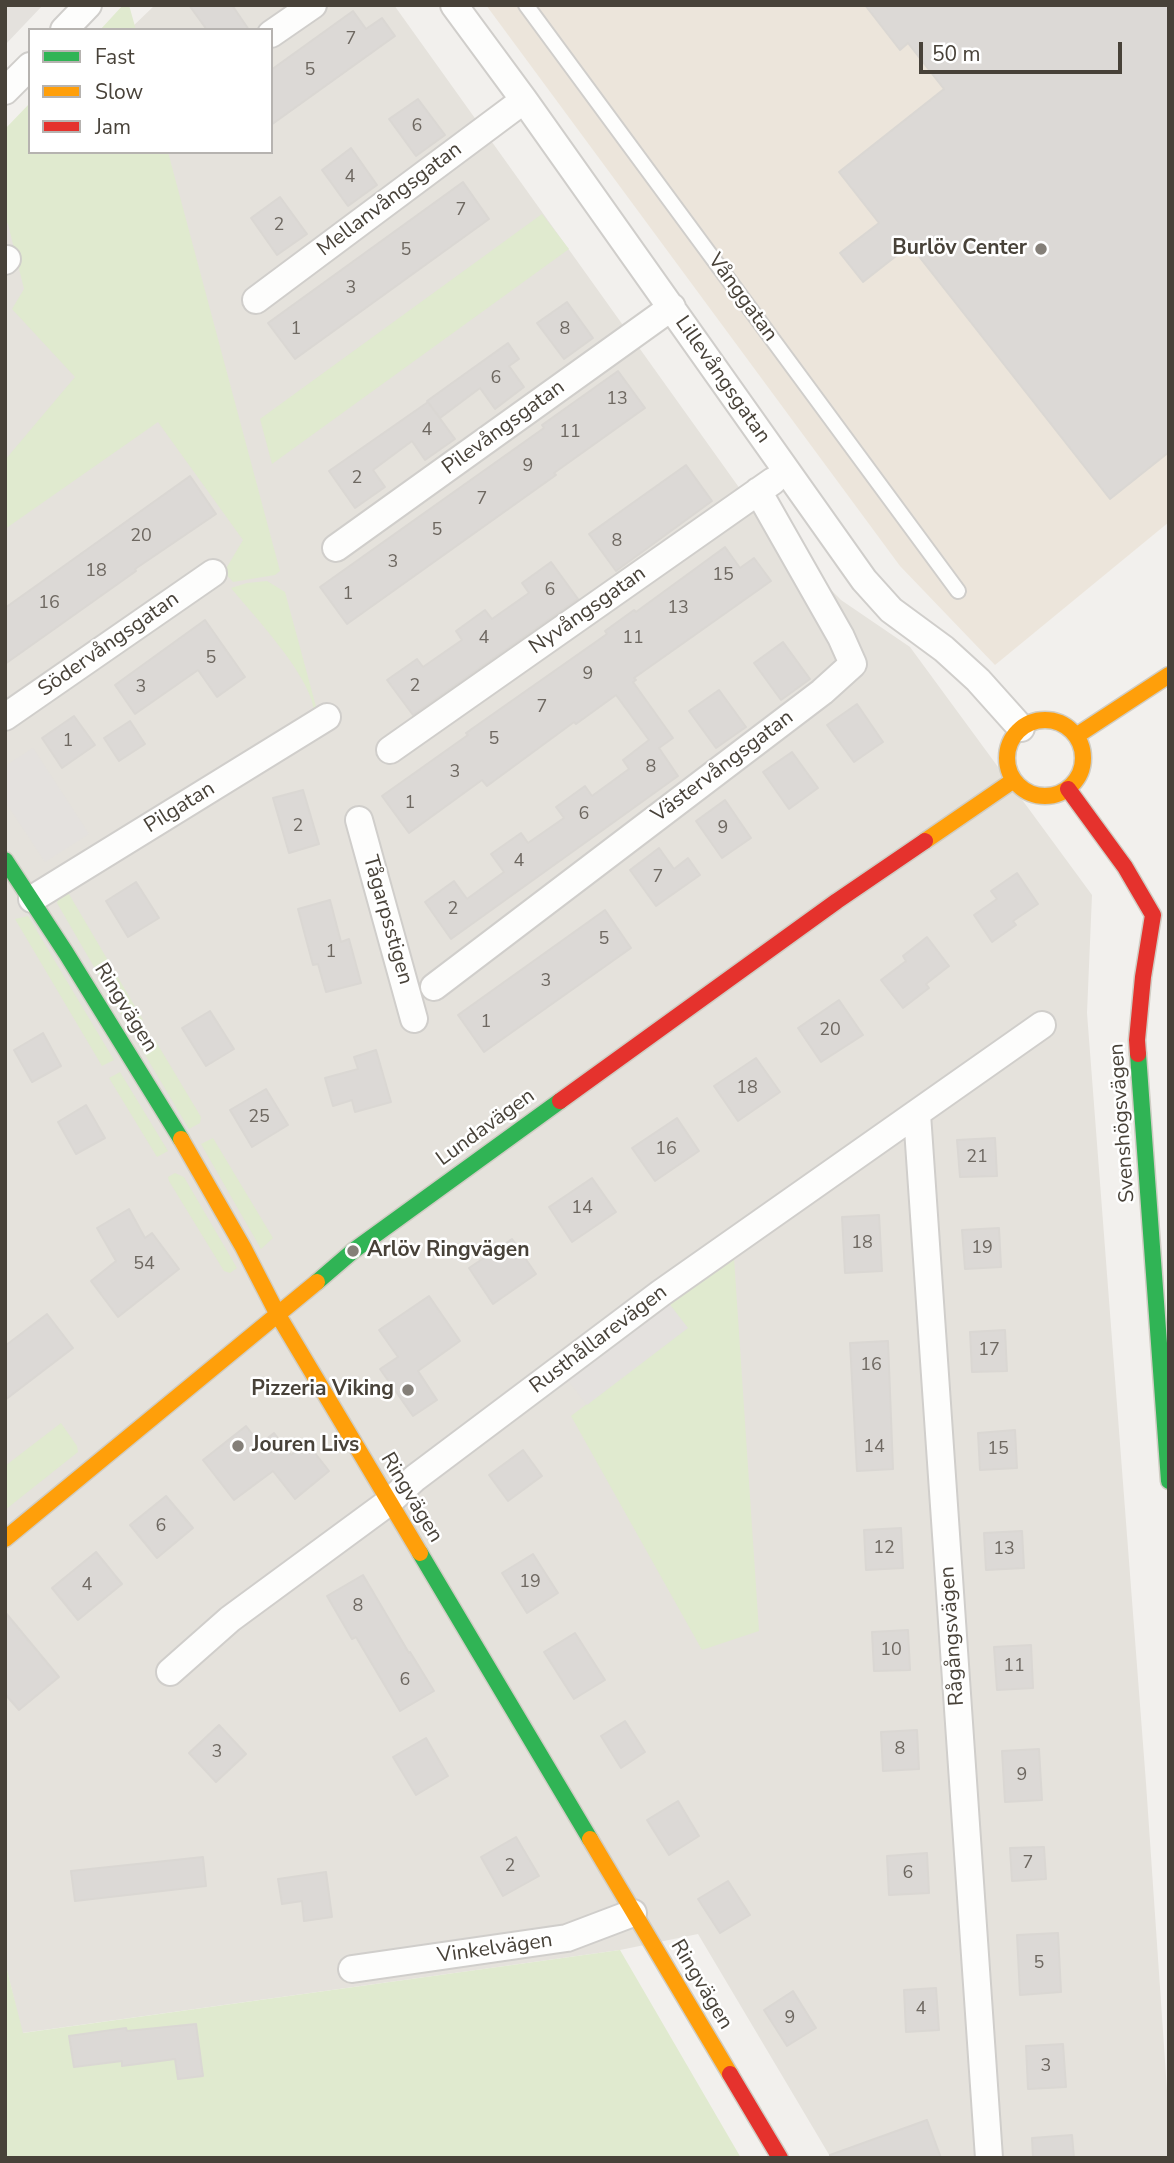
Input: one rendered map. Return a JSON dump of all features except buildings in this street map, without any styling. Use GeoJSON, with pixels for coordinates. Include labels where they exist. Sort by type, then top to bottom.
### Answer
{"type":"FeatureCollection","features":[{"type":"Feature","properties":{"kind":"street"},"geometry":{"type":"LineString","coordinates":[[66,28],[88,5]]}},
{"type":"Feature","properties":{"kind":"street"},"geometry":{"type":"LineString","coordinates":[[273,33],[313,5]]}},
{"type":"Feature","properties":{"kind":"street","name":"Lillevångsgatan"},"geometry":{"type":"LineString","coordinates":[[454,5],[864,580],[891,610],[944,649],[978,680],[1021,728]]}},
{"type":"Feature","properties":{"kind":"street"},"geometry":{"type":"LineString","coordinates":[[5,91],[28,68]]}},
{"type":"Feature","properties":{"kind":"street","name":"Mellanvångsgatan"},"geometry":{"type":"LineString","coordinates":[[256,300],[524,100]]}},
{"type":"Feature","properties":{"kind":"street","name":"Pilevångsgatan"},"geometry":{"type":"LineString","coordinates":[[336,548],[671,307]]}},
{"type":"Feature","properties":{"kind":"street","name":"Nyvångsgatan"},"geometry":{"type":"LineString","coordinates":[[390,750],[786,472]]}},
{"type":"Feature","properties":{"kind":"street","name":"Västervångsgatan"},"geometry":{"type":"LineString","coordinates":[[434,987],[822,692],[853,664],[841,637],[758,491]]}},
{"type":"Feature","properties":{"kind":"street","name":"Södervångsgatan"},"geometry":{"type":"LineString","coordinates":[[5,717],[213,573]]}},
{"type":"Feature","properties":{"kind":"street"},"geometry":{"type":"LineString","coordinates":[[1076,736],[1169,675]]}},
{"type":"Feature","properties":{"kind":"street","name":"Pilgatan"},"geometry":{"type":"LineString","coordinates":[[32,899],[327,717]]}},
{"type":"Feature","properties":{"kind":"street"},"geometry":{"type":"LineString","coordinates":[[1032,722],[1056,722],[1067,727],[1076,736],[1081,745],[1082,764],[1080,773],[1068,789],[1049,796],[1039,796],[1021,788],[1008,770],[1006,759],[1013,737],[1021,728],[1032,722]]}},
{"type":"Feature","properties":{"kind":"street","name":"Lundavägen"},"geometry":{"type":"LineString","coordinates":[[5,1539],[353,1251],[837,901],[1014,780]]}},
{"type":"Feature","properties":{"kind":"street","name":"Svenshögsvägen"},"geometry":{"type":"LineString","coordinates":[[1068,789],[1125,867],[1161,910],[1143,977],[1137,1040],[1169,1481]]}},
{"type":"Feature","properties":{"kind":"street","name":"Tågarpsstigen"},"geometry":{"type":"LineString","coordinates":[[359,820],[414,1019]]}},
{"type":"Feature","properties":{"kind":"street","name":"Ringvägen"},"geometry":{"type":"LineString","coordinates":[[5,860],[176,1129],[255,1267],[278,1315],[780,2158]]}},
{"type":"Feature","properties":{"kind":"street","name":"Rusthållarevägen"},"geometry":{"type":"LineString","coordinates":[[170,1672],[230,1619],[389,1502],[415,1478],[661,1293],[1042,1025]]}},
{"type":"Feature","properties":{"kind":"street","name":"Rågångsvägen"},"geometry":{"type":"LineString","coordinates":[[917,1114],[989,2158]]}},
{"type":"Feature","properties":{"kind":"street","name":"Vinkelvägen"},"geometry":{"type":"LineString","coordinates":[[352,1969],[567,1938],[633,1913]]}},
{"type":"Feature","properties":{"kind":"lane","name":"Vånggatan"},"geometry":{"type":"LineString","coordinates":[[526,5],[958,591]]}},
{"type":"Feature","properties":{"kind":"shaded area"},"geometry":{"type":"Polygon","coordinates":[[[5,5],[43,5],[5,45],[5,5]]]}},
{"type":"Feature","properties":{"kind":"shaded area"},"geometry":{"type":"Polygon","coordinates":[[[155,5],[394,5],[763,521],[841,600],[910,647],[1092,895],[1087,1013],[1146,1783],[1169,2119],[1169,2158],[831,2158],[698,1934],[620,1950],[22,2033],[5,1962],[5,148],[28,152],[28,154],[273,154],[273,28],[131,28],[155,5]]]}},
{"type":"Feature","properties":{"kind":"shaded area"},"geometry":{"type":"Polygon","coordinates":[[[486,5],[1169,5],[1169,522],[995,665],[900,566],[486,5]]]}},
{"type":"Feature","properties":{"kind":"shaded area"},"geometry":{"type":"Polygon","coordinates":[[[33,748],[89,834],[45,862],[5,801],[5,766],[33,748]]]}},
{"type":"Feature","properties":{"kind":"shaded area"},"geometry":{"type":"Polygon","coordinates":[[[661,1293],[688,1328],[587,1405],[560,1370],[661,1293]]]}},
{"type":"Feature","properties":{"kind":"green space"},"geometry":{"type":"Polygon","coordinates":[[[123,5],[129,5],[135,28],[102,28],[123,5]]]}},
{"type":"Feature","properties":{"kind":"green space"},"geometry":{"type":"Polygon","coordinates":[[[28,105],[28,154],[169,154],[280,571],[275,575],[233,582],[224,572],[243,540],[158,422],[5,529],[5,460],[75,377],[12,309],[24,289],[5,220],[5,129],[28,105]]]}},
{"type":"Feature","properties":{"kind":"green space"},"geometry":{"type":"Polygon","coordinates":[[[542,214],[569,249],[272,464],[260,419],[542,214]]]}},
{"type":"Feature","properties":{"kind":"green space"},"geometry":{"type":"Polygon","coordinates":[[[267,581],[285,592],[318,714],[314,714],[312,700],[294,666],[231,588],[267,581]]]}},
{"type":"Feature","properties":{"kind":"green space"},"geometry":{"type":"Polygon","coordinates":[[[66,889],[143,1020],[130,1029],[57,903],[59,895],[66,889]]]}},
{"type":"Feature","properties":{"kind":"green space"},"geometry":{"type":"Polygon","coordinates":[[[28,916],[114,1060],[102,1066],[15,919],[28,916]]]}},
{"type":"Feature","properties":{"kind":"green space"},"geometry":{"type":"Polygon","coordinates":[[[155,1040],[201,1117],[200,1123],[189,1129],[141,1048],[155,1040]]]}},
{"type":"Feature","properties":{"kind":"green space"},"geometry":{"type":"Polygon","coordinates":[[[120,1072],[168,1151],[157,1157],[109,1078],[120,1072]]]}},
{"type":"Feature","properties":{"kind":"green space"},"geometry":{"type":"Polygon","coordinates":[[[213,1138],[273,1238],[261,1249],[201,1144],[213,1138]]]}},
{"type":"Feature","properties":{"kind":"green space"},"geometry":{"type":"Polygon","coordinates":[[[175,1173],[184,1177],[237,1268],[230,1273],[224,1271],[169,1181],[168,1177],[175,1173]]]}},
{"type":"Feature","properties":{"kind":"green space"},"geometry":{"type":"Polygon","coordinates":[[[733,1243],[759,1631],[702,1650],[571,1416],[687,1328],[661,1293],[733,1243]]]}},
{"type":"Feature","properties":{"kind":"green space"},"geometry":{"type":"Polygon","coordinates":[[[61,1423],[77,1446],[78,1452],[5,1510],[5,1466],[61,1423]]]}},
{"type":"Feature","properties":{"kind":"green space"},"geometry":{"type":"Polygon","coordinates":[[[620,1950],[741,2158],[5,2158],[5,1962],[23,2033],[620,1950]]]}},
{"type":"Feature","properties":{"kind":"traffic: fast"},"geometry":{"type":"LineString","coordinates":[[5,860],[181,1139]]}},
{"type":"Feature","properties":{"kind":"traffic: fast"},"geometry":{"type":"LineString","coordinates":[[1138,1054],[1169,1481]]}},
{"type":"Feature","properties":{"kind":"traffic: fast"},"geometry":{"type":"LineString","coordinates":[[317,1282],[353,1251],[560,1101]]}},
{"type":"Feature","properties":{"kind":"traffic: fast"},"geometry":{"type":"LineString","coordinates":[[420,1553],[590,1839]]}},
{"type":"Feature","properties":{"kind":"traffic: slow"},"geometry":{"type":"LineString","coordinates":[[1076,736],[1169,675]]}},
{"type":"Feature","properties":{"kind":"traffic: slow"},"geometry":{"type":"LineString","coordinates":[[1045,720],[1060,723],[1072,731],[1080,743],[1083,758],[1080,773],[1072,785],[1060,793],[1045,796],[1030,793],[1018,785],[1010,773],[1007,758],[1010,743],[1018,731],[1030,723],[1045,720]]}},
{"type":"Feature","properties":{"kind":"traffic: slow"},"geometry":{"type":"LineString","coordinates":[[925,841],[1014,780]]}},
{"type":"Feature","properties":{"kind":"traffic: slow"},"geometry":{"type":"LineString","coordinates":[[181,1139],[243,1247],[278,1315],[420,1553]]}},
{"type":"Feature","properties":{"kind":"traffic: slow"},"geometry":{"type":"LineString","coordinates":[[5,1539],[317,1282]]}},
{"type":"Feature","properties":{"kind":"traffic: slow"},"geometry":{"type":"LineString","coordinates":[[590,1839],[730,2074]]}},
{"type":"Feature","properties":{"kind":"traffic: jam"},"geometry":{"type":"LineString","coordinates":[[1068,789],[1125,867],[1153,915],[1143,977],[1138,1054]]}},
{"type":"Feature","properties":{"kind":"traffic: jam"},"geometry":{"type":"LineString","coordinates":[[560,1101],[837,901],[925,841]]}},
{"type":"Feature","properties":{"kind":"traffic: jam"},"geometry":{"type":"LineString","coordinates":[[730,2074],[780,2158]]}},
{"type":"Feature","properties":{"kind":"place","name":"Burlöv Center"},"geometry":{"type":"Point","coordinates":[1041,249]}},
{"type":"Feature","properties":{"kind":"place","name":"Arlöv Ringvägen"},"geometry":{"type":"Point","coordinates":[353,1251]}},
{"type":"Feature","properties":{"kind":"place","name":"Pizzeria Viking"},"geometry":{"type":"Point","coordinates":[408,1390]}},
{"type":"Feature","properties":{"kind":"place","name":"Jouren Livs"},"geometry":{"type":"Point","coordinates":[238,1446]}}]}
